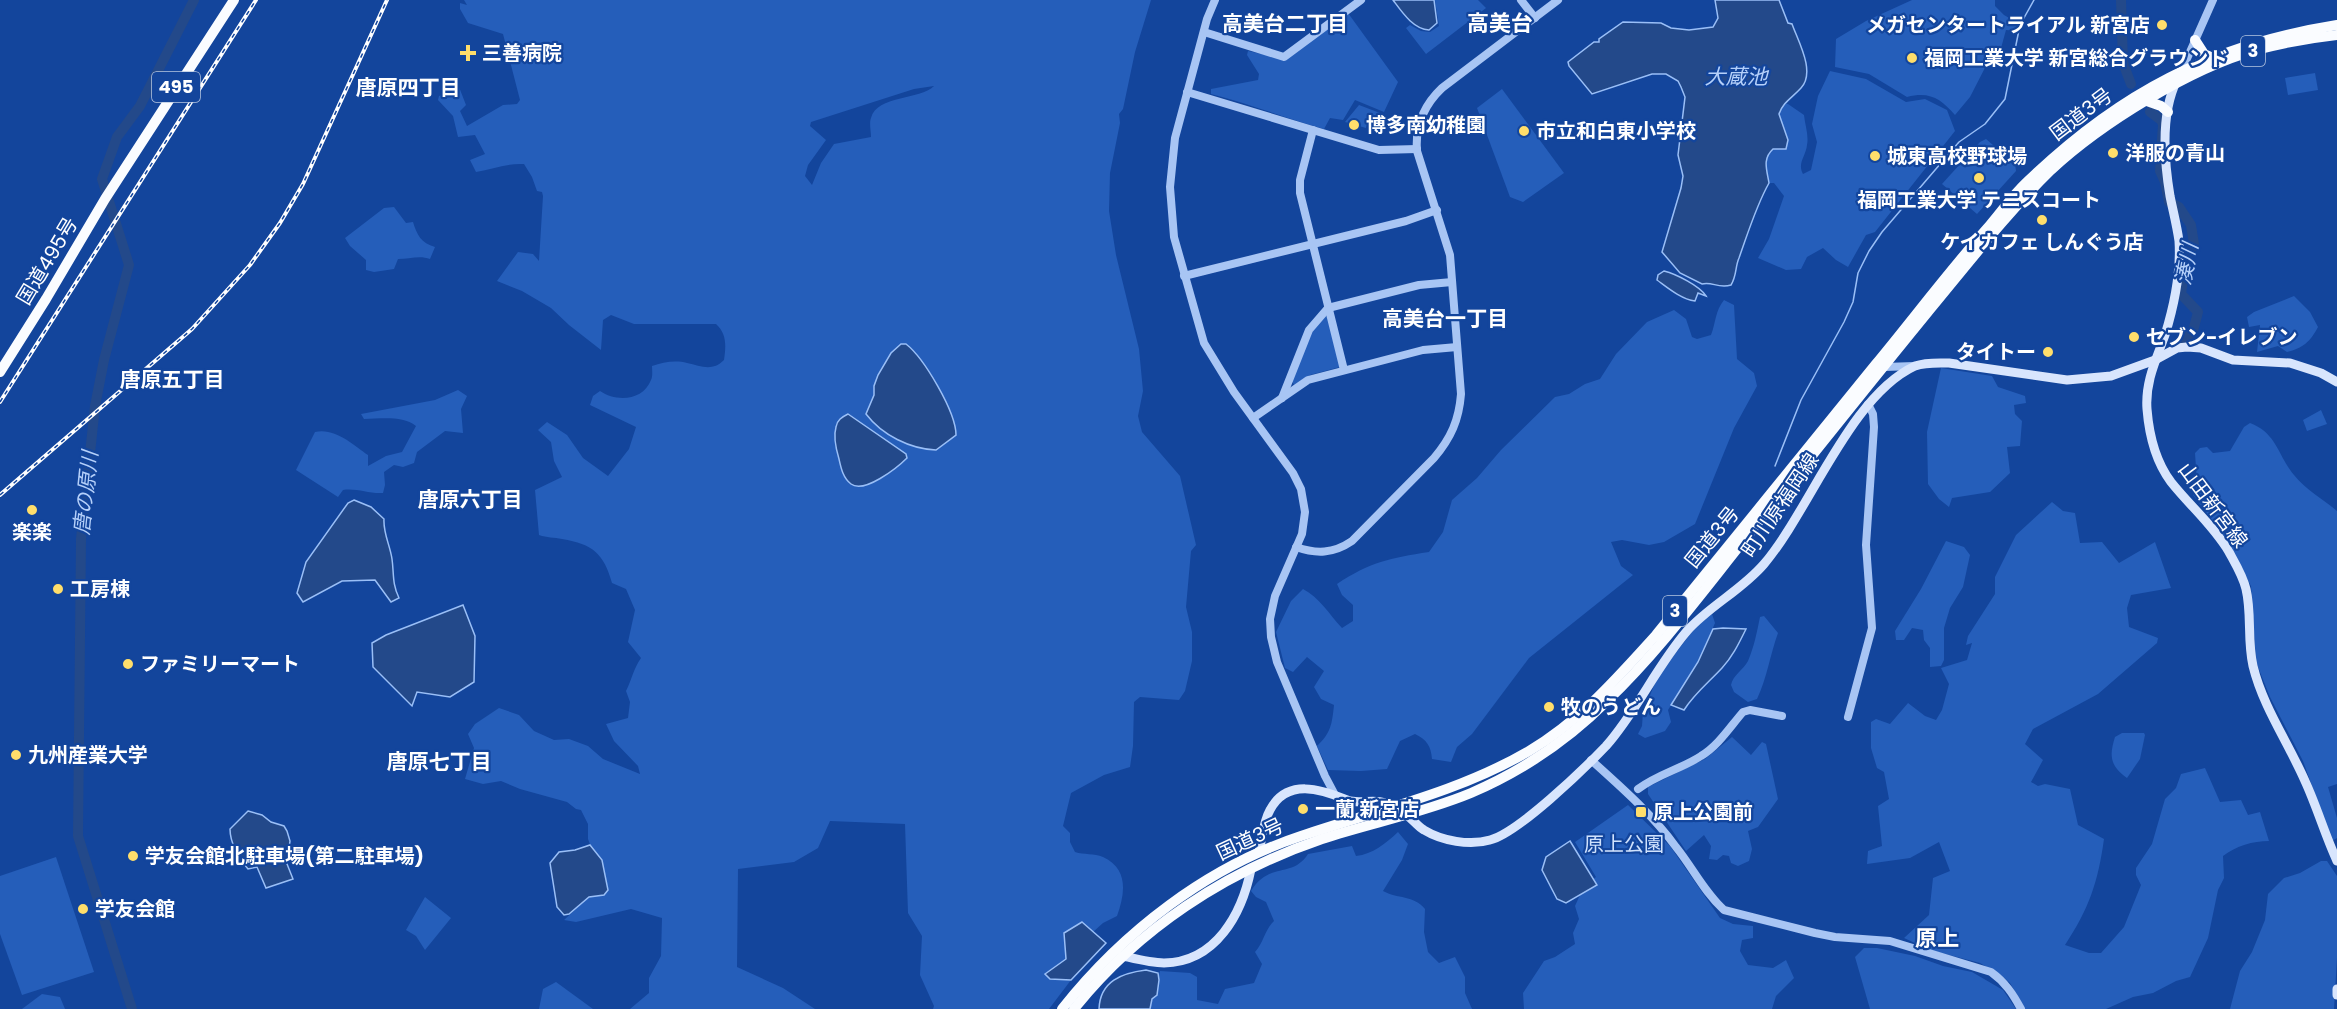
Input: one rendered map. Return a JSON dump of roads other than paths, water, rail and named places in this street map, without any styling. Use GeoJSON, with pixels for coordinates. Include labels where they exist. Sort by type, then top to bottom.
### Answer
{"type":"FeatureCollection","features":[{"type":"Feature","properties":{"kind":"highway","name":"国道495号"},"geometry":{"type":"LineString","coordinates":[[0,372],[170,95],[234,0]]}},
{"type":"Feature","properties":{"kind":"highway","name":"国道3号"},"geometry":{"type":"LineString","coordinates":[[1074,1009],[1145,935],[1189,902],[1251,869],[1320,840],[1469,794],[1545,753],[1596,712],[1671,631],[1881,365],[1970,247],[2025,183],[2088,128],[2116,108],[2182,70],[2211,57],[2280,35],[2337,25]]}},
{"type":"Feature","properties":{"kind":"highway","name":"国道3号"},"geometry":{"type":"LineString","coordinates":[[1062,1009],[1095,970],[1145,924],[1202,883],[1259,852],[1299,836],[1391,808],[1476,778],[1530,750],[1579,715],[1606,692],[1656,635],[1881,365],[2053,169],[2113,121],[2174,86],[2217,65],[2255,51],[2337,35]]}},
{"type":"Feature","properties":{"kind":"highway"},"geometry":{"type":"LineString","coordinates":[[2195,40],[2204,54],[2211,57]]}},
{"type":"Feature","properties":{"kind":"highway"},"geometry":{"type":"LineString","coordinates":[[2147,102],[2162,106],[2168,112]]}},
{"type":"Feature","properties":{"kind":"main road","name":"山田新宮線"},"geometry":{"type":"LineString","coordinates":[[2182,70],[2174,86],[2168,112],[2166,157],[2179,261],[2165,334],[2147,385],[2147,410],[2159,461],[2170,481],[2209,523],[2241,574],[2246,589],[2252,664],[2261,691],[2306,782],[2337,861]]}},
{"type":"Feature","properties":{"kind":"main road","name":"町川原福岡線"},"geometry":{"type":"LineString","coordinates":[[1259,852],[1269,812],[1276,802],[1285,794],[1308,788],[1334,793],[1349,801],[1361,803],[1377,801],[1406,815],[1422,829],[1435,836],[1466,842],[1490,840],[1514,828],[1591,760],[1611,739],[1688,630],[1764,565],[1868,405],[1892,382],[1916,366],[1934,362],[1949,363],[2067,380],[2111,376],[2155,360],[2177,348],[2201,348],[2234,360],[2290,363],[2337,382]]}},
{"type":"Feature","properties":{"kind":"main road"},"geometry":{"type":"LineString","coordinates":[[1123,956],[1165,963],[1194,956],[1209,948],[1230,927],[1248,885],[1251,869]]}},
{"type":"Feature","properties":{"kind":"main road"},"geometry":{"type":"LineString","coordinates":[[2337,989],[2337,995]]}},
{"type":"Feature","properties":{"kind":"street"},"geometry":{"type":"LineString","coordinates":[[1215,0],[1175,138],[1170,187],[1174,237],[1204,343],[1216,366],[1293,473],[1301,489],[1304,502],[1304,523],[1275,596],[1270,619],[1270,637],[1277,662],[1334,793]]}},
{"type":"Feature","properties":{"kind":"street"},"geometry":{"type":"LineString","coordinates":[[1204,32],[1284,57],[1361,0]]}},
{"type":"Feature","properties":{"kind":"street"},"geometry":{"type":"LineString","coordinates":[[1521,0],[1535,18]]}},
{"type":"Feature","properties":{"kind":"street"},"geometry":{"type":"LineString","coordinates":[[1296,547],[1310,552],[1325,552],[1335,550],[1352,541],[1446,444],[1460,412],[1461,394],[1450,255],[1417,149],[1419,121],[1431,99],[1442,88],[1558,0]]}},
{"type":"Feature","properties":{"kind":"street"},"geometry":{"type":"LineString","coordinates":[[2182,70],[2213,0]]}},
{"type":"Feature","properties":{"kind":"street"},"geometry":{"type":"LineString","coordinates":[[1187,92],[1379,150],[1417,149]]}},
{"type":"Feature","properties":{"kind":"street"},"geometry":{"type":"LineString","coordinates":[[1313,130],[1300,187],[1344,370]]}},
{"type":"Feature","properties":{"kind":"street"},"geometry":{"type":"LineString","coordinates":[[1184,276],[1406,220],[1437,210]]}},
{"type":"Feature","properties":{"kind":"street"},"geometry":{"type":"LineString","coordinates":[[1282,398],[1309,330],[1328,308],[1419,285],[1452,282]]}},
{"type":"Feature","properties":{"kind":"street"},"geometry":{"type":"LineString","coordinates":[[1253,418],[1308,380],[1423,350],[1457,347]]}},
{"type":"Feature","properties":{"kind":"street"},"geometry":{"type":"LineString","coordinates":[[1881,365],[1916,366]]}},
{"type":"Feature","properties":{"kind":"street"},"geometry":{"type":"LineString","coordinates":[[1848,717],[1872,628],[1866,545],[1874,427],[1873,414],[1868,405]]}},
{"type":"Feature","properties":{"kind":"street"},"geometry":{"type":"LineString","coordinates":[[1638,789],[1650,780],[1701,756],[1713,747],[1743,712],[1750,710],[1782,716]]}},
{"type":"Feature","properties":{"kind":"street"},"geometry":{"type":"LineString","coordinates":[[1591,760],[1645,810],[1676,846],[1724,910],[1835,937],[1890,941],[1991,972],[2001,979],[2012,992],[2021,1009]]}},
{"type":"Feature","properties":{"kind":"water"},"geometry":{"type":"Polygon","coordinates":[[[1393,0],[1434,0],[1437,23],[1429,30],[1418,27],[1408,19],[1393,0]]]}},
{"type":"Feature","properties":{"kind":"water","name":"大蔵池"},"geometry":{"type":"Polygon","coordinates":[[[1715,0],[1779,0],[1788,23],[1792,24],[1804,56],[1807,74],[1801,88],[1785,103],[1779,114],[1788,140],[1786,149],[1773,149],[1767,157],[1769,183],[1752,220],[1733,281],[1731,285],[1726,286],[1702,284],[1680,273],[1662,252],[1683,176],[1678,155],[1685,97],[1678,81],[1666,74],[1652,74],[1592,94],[1568,62],[1594,42],[1599,42],[1599,39],[1623,22],[1661,23],[1671,28],[1689,30],[1713,27],[1718,18],[1715,0]]]}},
{"type":"Feature","properties":{"kind":"water"},"geometry":{"type":"Polygon","coordinates":[[[1664,271],[1699,288],[1706,296],[1698,293],[1695,301],[1675,293],[1657,280],[1658,275],[1664,271]]]}},
{"type":"Feature","properties":{"kind":"water"},"geometry":{"type":"Polygon","coordinates":[[[901,344],[906,344],[913,351],[930,373],[945,400],[955,425],[956,435],[936,450],[916,447],[897,440],[866,414],[874,395],[878,375],[891,353],[901,344]]]}},
{"type":"Feature","properties":{"kind":"water"},"geometry":{"type":"Polygon","coordinates":[[[848,414],[906,454],[907,458],[896,468],[864,486],[851,484],[846,479],[837,451],[835,431],[837,422],[848,414]]]}},
{"type":"Feature","properties":{"kind":"water"},"geometry":{"type":"Polygon","coordinates":[[[354,500],[371,507],[384,519],[394,583],[399,598],[391,602],[375,580],[342,581],[303,602],[297,593],[306,562],[348,503],[354,500]]]}},
{"type":"Feature","properties":{"kind":"water"},"geometry":{"type":"Polygon","coordinates":[[[463,605],[475,636],[474,682],[450,697],[417,692],[412,706],[373,667],[372,643],[386,635],[463,605]]]}},
{"type":"Feature","properties":{"kind":"water"},"geometry":{"type":"Polygon","coordinates":[[[1713,629],[1746,629],[1726,663],[1684,710],[1671,705],[1698,662],[1713,629]]]}},
{"type":"Feature","properties":{"kind":"water"},"geometry":{"type":"Polygon","coordinates":[[[248,811],[284,826],[290,841],[287,864],[293,879],[266,888],[257,867],[248,869],[241,860],[233,845],[230,829],[248,811]]]}},
{"type":"Feature","properties":{"kind":"water"},"geometry":{"type":"Polygon","coordinates":[[[1570,841],[1597,885],[1566,903],[1557,899],[1542,870],[1546,857],[1570,841]]]}},
{"type":"Feature","properties":{"kind":"water"},"geometry":{"type":"Polygon","coordinates":[[[590,845],[602,860],[608,890],[604,895],[589,897],[569,914],[564,915],[557,907],[550,863],[559,852],[590,845]]]}},
{"type":"Feature","properties":{"kind":"water"},"geometry":{"type":"Polygon","coordinates":[[[1082,922],[1106,943],[1071,980],[1050,979],[1045,974],[1066,959],[1064,933],[1082,922]]]}},
{"type":"Feature","properties":{"kind":"water"},"geometry":{"type":"Polygon","coordinates":[[[1146,970],[1158,973],[1159,980],[1157,995],[1152,999],[1150,1009],[1099,1009],[1103,992],[1114,980],[1129,973],[1146,970]]]}},
{"type":"Feature","properties":{"kind":"waterway","name":"唐の原川"},"geometry":{"type":"LineString","coordinates":[[132,1009],[78,836],[81,539],[95,406],[104,360],[129,265],[102,179],[117,137],[140,106],[194,0]]}},
{"type":"Feature","properties":{"kind":"waterway"},"geometry":{"type":"LineString","coordinates":[[1775,466],[1801,400],[1853,302],[1858,273],[1869,251],[1882,232],[1959,142],[1985,124],[2005,99],[2020,25],[2034,0]]}},
{"type":"Feature","properties":{"kind":"waterway","name":"湊川"},"geometry":{"type":"LineString","coordinates":[[2121,0],[2123,63],[2131,84]]}},
{"type":"Feature","properties":{"kind":"waterway","name":"湊川"},"geometry":{"type":"LineString","coordinates":[[2150,112],[2163,124],[2160,171],[2169,202],[2179,207],[2191,225],[2194,244],[2186,259],[2181,294],[2198,312],[2193,331],[2178,346]]}},
{"type":"Feature","properties":{"kind":"railway"},"geometry":{"type":"LineString","coordinates":[[0,402],[256,0]]}},
{"type":"Feature","properties":{"kind":"railway"},"geometry":{"type":"LineString","coordinates":[[0,495],[192,329],[250,265],[280,223],[303,184],[387,0]]}},
{"type":"Feature","properties":{"kind":"place","name":"メガセンタートライアル 新宮店"},"geometry":{"type":"Point","coordinates":[2162,25]}},
{"type":"Feature","properties":{"kind":"place","name":"三善病院"},"geometry":{"type":"Point","coordinates":[468,53]}},
{"type":"Feature","properties":{"kind":"place","name":"福岡工業大学 新宮総合グラウンド"},"geometry":{"type":"Point","coordinates":[1912,58]}},
{"type":"Feature","properties":{"kind":"place","name":"博多南幼稚園"},"geometry":{"type":"Point","coordinates":[1354,125]}},
{"type":"Feature","properties":{"kind":"place","name":"市立和白東小学校"},"geometry":{"type":"Point","coordinates":[1524,131]}},
{"type":"Feature","properties":{"kind":"place","name":"洋服の青山"},"geometry":{"type":"Point","coordinates":[2113,153]}},
{"type":"Feature","properties":{"kind":"place","name":"城東高校野球場"},"geometry":{"type":"Point","coordinates":[1875,156]}},
{"type":"Feature","properties":{"kind":"place","name":"福岡工業大学 テニスコート"},"geometry":{"type":"Point","coordinates":[1979,178]}},
{"type":"Feature","properties":{"kind":"place","name":"ケイカフェ しんぐう店"},"geometry":{"type":"Point","coordinates":[2042,220]}},
{"type":"Feature","properties":{"kind":"place","name":"セブン-イレブン"},"geometry":{"type":"Point","coordinates":[2134,337]}},
{"type":"Feature","properties":{"kind":"place","name":"タイトー"},"geometry":{"type":"Point","coordinates":[2048,352]}},
{"type":"Feature","properties":{"kind":"place","name":"楽楽"},"geometry":{"type":"Point","coordinates":[32,510]}},
{"type":"Feature","properties":{"kind":"place","name":"工房棟"},"geometry":{"type":"Point","coordinates":[58,589]}},
{"type":"Feature","properties":{"kind":"place","name":"ファミリーマート"},"geometry":{"type":"Point","coordinates":[128,664]}},
{"type":"Feature","properties":{"kind":"place","name":"牧のうどん"},"geometry":{"type":"Point","coordinates":[1549,707]}},
{"type":"Feature","properties":{"kind":"place","name":"九州産業大学"},"geometry":{"type":"Point","coordinates":[16,755]}},
{"type":"Feature","properties":{"kind":"place","name":"一蘭 新宮店"},"geometry":{"type":"Point","coordinates":[1303,809]}},
{"type":"Feature","properties":{"kind":"place","name":"原上公園前"},"geometry":{"type":"Point","coordinates":[1641,812]}},
{"type":"Feature","properties":{"kind":"place","name":"学友会館北駐車場(第二駐車場)"},"geometry":{"type":"Point","coordinates":[133,856]}},
{"type":"Feature","properties":{"kind":"place","name":"学友会館"},"geometry":{"type":"Point","coordinates":[83,909]}},
{"type":"Feature","properties":{"kind":"district","name":"高美台"},"geometry":{"type":"Point","coordinates":[1500,23]}},
{"type":"Feature","properties":{"kind":"district","name":"高美台二丁目"},"geometry":{"type":"Point","coordinates":[1285,24]}},
{"type":"Feature","properties":{"kind":"district","name":"唐原四丁目"},"geometry":{"type":"Point","coordinates":[408,88]}},
{"type":"Feature","properties":{"kind":"district","name":"高美台一丁目"},"geometry":{"type":"Point","coordinates":[1445,319]}},
{"type":"Feature","properties":{"kind":"district","name":"唐原五丁目"},"geometry":{"type":"Point","coordinates":[172,380]}},
{"type":"Feature","properties":{"kind":"district","name":"唐原六丁目"},"geometry":{"type":"Point","coordinates":[470,500]}},
{"type":"Feature","properties":{"kind":"district","name":"唐原七丁目"},"geometry":{"type":"Point","coordinates":[439,762]}},
{"type":"Feature","properties":{"kind":"district","name":"原上"},"geometry":{"type":"Point","coordinates":[1937,938]}},
{"type":"Feature","properties":{"kind":"park label","name":"原上公園"},"geometry":{"type":"Point","coordinates":[1624,844]}}]}
